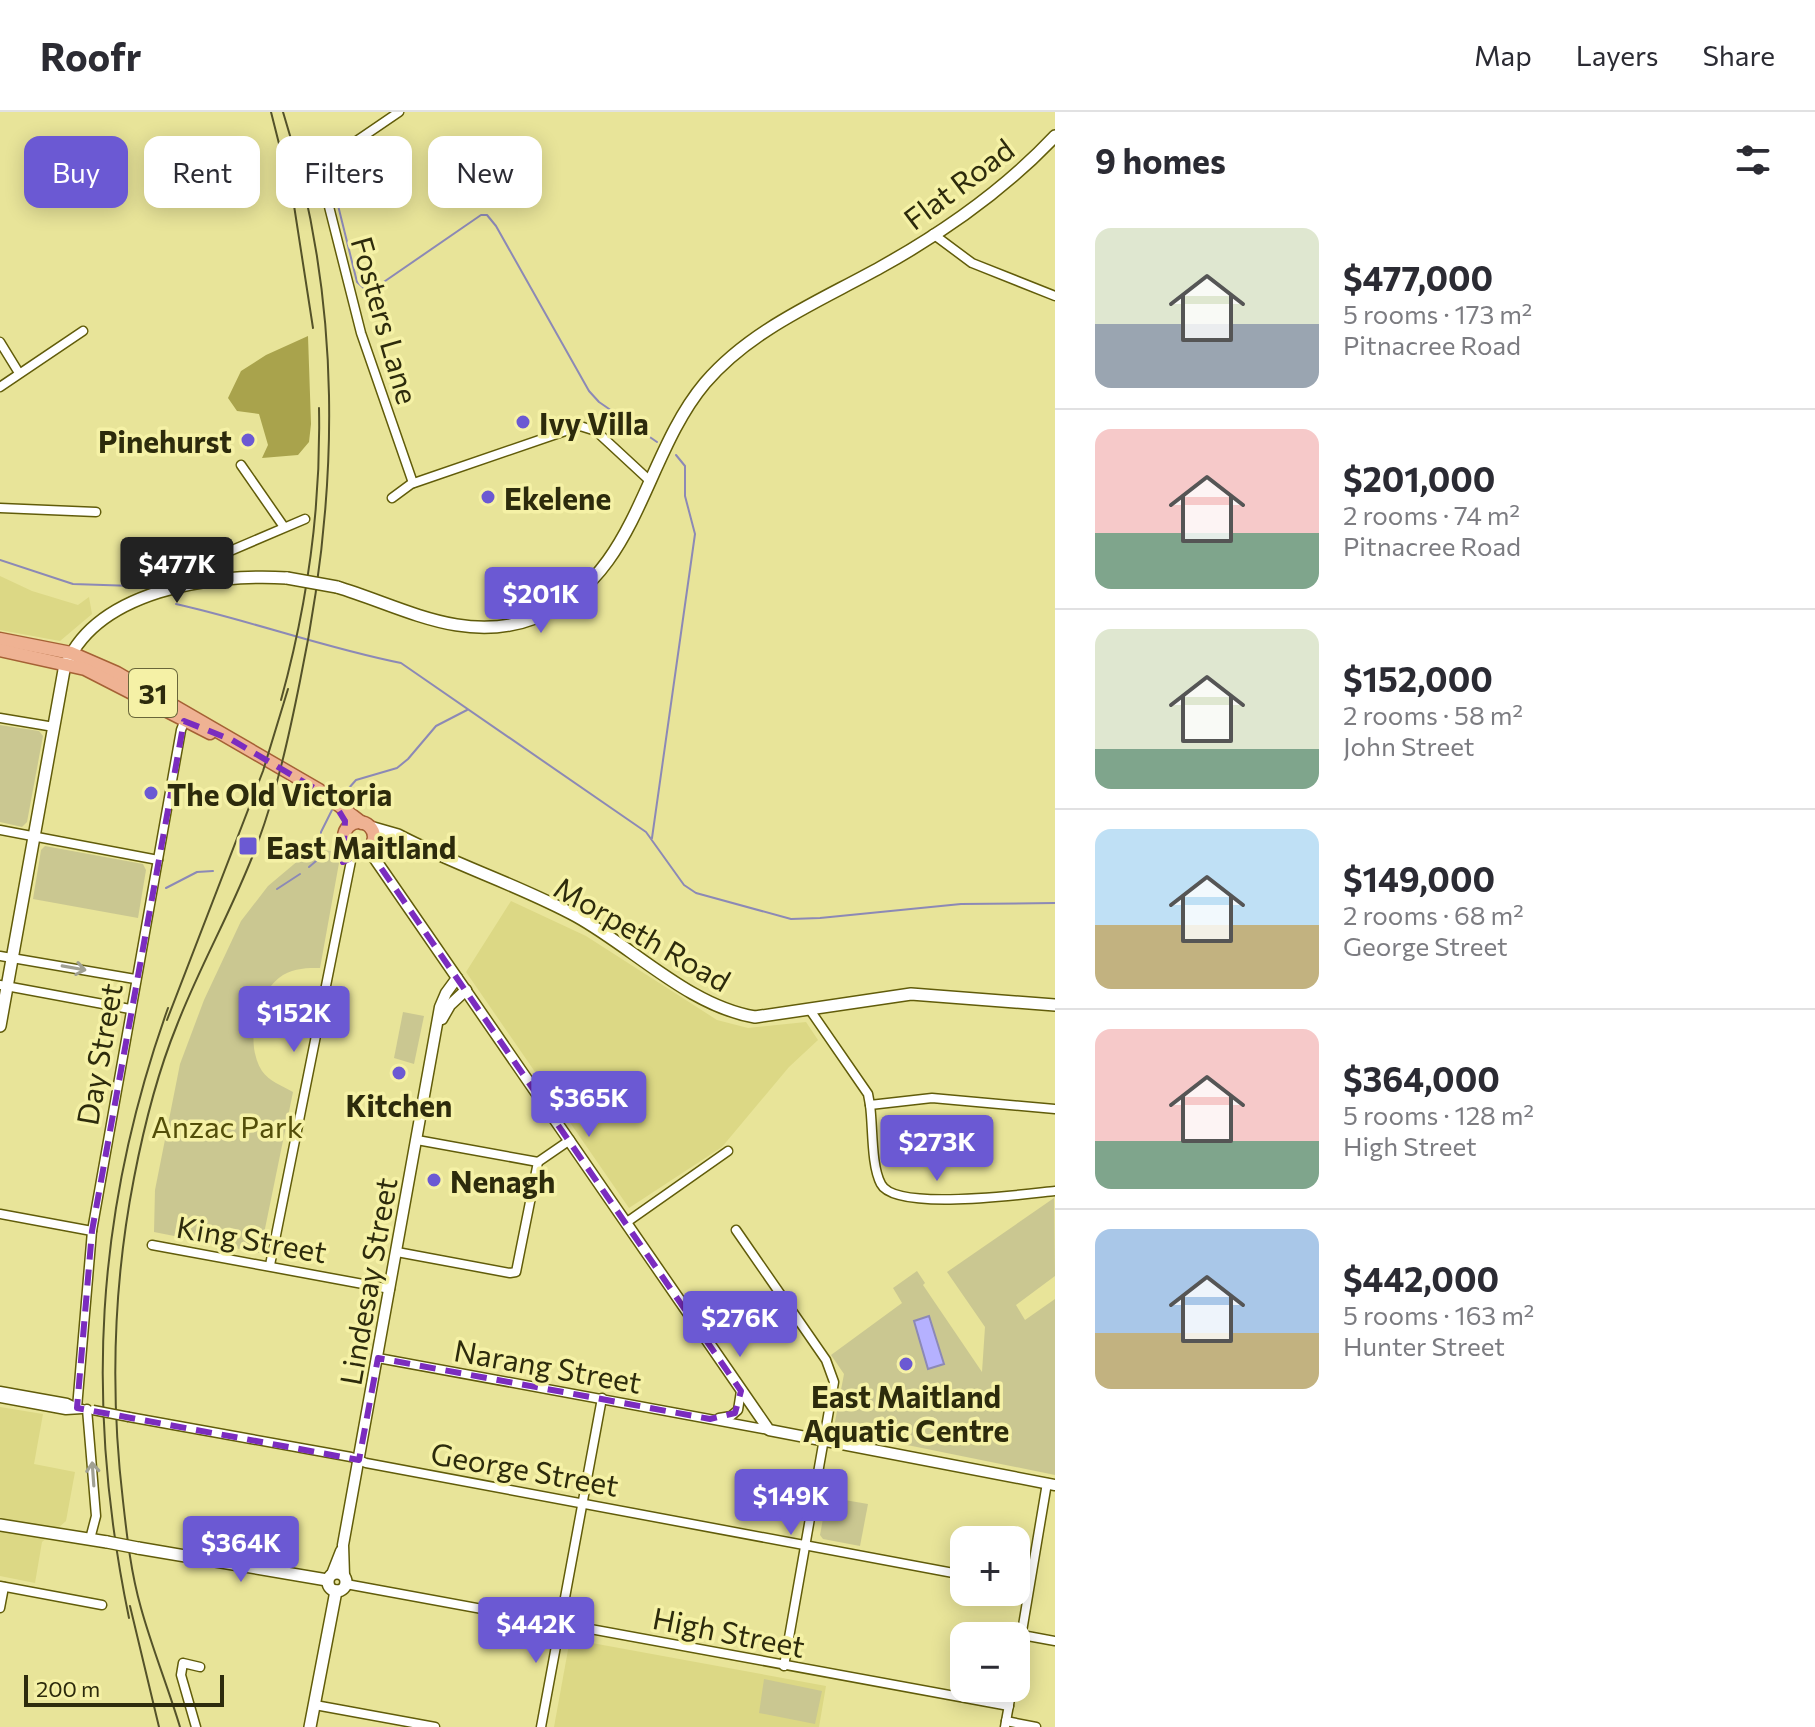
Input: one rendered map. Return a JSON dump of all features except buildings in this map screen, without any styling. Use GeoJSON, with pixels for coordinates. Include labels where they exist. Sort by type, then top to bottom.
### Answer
{"type":"FeatureCollection","features":[{"type":"Feature","properties":{"kind":"main road","name":"Flat Road"},"geometry":{"type":"LineString","coordinates":[[69,658],[86,632],[107,616],[162,592],[209,581],[287,578],[337,587],[431,621],[461,627],[509,625],[536,618],[563,604],[586,587],[606,566],[682,418],[705,384],[733,355],[758,335],[886,264],[933,234],[1001,187],[1055,136]]}},
{"type":"Feature","properties":{"kind":"main road","name":"31"},"geometry":{"type":"LineString","coordinates":[[0,639],[117,673],[186,717],[319,790],[366,825]]}},
{"type":"Feature","properties":{"kind":"main road","name":"31"},"geometry":{"type":"LineString","coordinates":[[0,650],[69,658]]}},
{"type":"Feature","properties":{"kind":"main road"},"geometry":{"type":"LineString","coordinates":[[0,1026],[6,957],[34,836],[69,658]]}},
{"type":"Feature","properties":{"kind":"main road"},"geometry":{"type":"LineString","coordinates":[[341,809],[346,844],[353,851]]}},
{"type":"Feature","properties":{"kind":"main road"},"geometry":{"type":"LineString","coordinates":[[345,834],[352,824],[366,825],[371,845]]}},
{"type":"Feature","properties":{"kind":"main road","name":"Morpeth Road"},"geometry":{"type":"LineString","coordinates":[[366,825],[388,831],[576,916],[706,1002],[732,1013],[755,1017],[911,994],[1055,1005]]}},
{"type":"Feature","properties":{"kind":"main road","name":"Morpeth Road"},"geometry":{"type":"LineString","coordinates":[[371,845],[390,838],[408,840]]}},
{"type":"Feature","properties":{"kind":"main road","name":"31"},"geometry":{"type":"LineString","coordinates":[[353,851],[360,852],[371,845]]}},
{"type":"Feature","properties":{"kind":"main road","name":"High Street"},"geometry":{"type":"LineString","coordinates":[[0,1519],[77,1533],[90,1539]]}},
{"type":"Feature","properties":{"kind":"main road","name":"High Street"},"geometry":{"type":"LineString","coordinates":[[0,1525],[337,1581]]}},
{"type":"Feature","properties":{"kind":"main road","name":"Lindesay Street"},"geometry":{"type":"LineString","coordinates":[[310,1727],[337,1581]]}},
{"type":"Feature","properties":{"kind":"street","name":"Fosters Lane"},"geometry":{"type":"LineString","coordinates":[[399,112],[330,159],[321,175],[361,333],[413,483]]}},
{"type":"Feature","properties":{"kind":"street"},"geometry":{"type":"LineString","coordinates":[[933,234],[972,263],[1055,296]]}},
{"type":"Feature","properties":{"kind":"street"},"geometry":{"type":"LineString","coordinates":[[0,387],[83,331]]}},
{"type":"Feature","properties":{"kind":"street"},"geometry":{"type":"LineString","coordinates":[[0,342],[19,373]]}},
{"type":"Feature","properties":{"kind":"street"},"geometry":{"type":"LineString","coordinates":[[392,498],[413,483],[580,426],[596,431],[650,481]]}},
{"type":"Feature","properties":{"kind":"street"},"geometry":{"type":"LineString","coordinates":[[241,465],[284,527]]}},
{"type":"Feature","properties":{"kind":"street"},"geometry":{"type":"LineString","coordinates":[[0,508],[96,512]]}},
{"type":"Feature","properties":{"kind":"street"},"geometry":{"type":"LineString","coordinates":[[162,592],[163,569],[172,560],[216,557],[305,519]]}},
{"type":"Feature","properties":{"kind":"street","name":"Day Street"},"geometry":{"type":"LineString","coordinates":[[90,1539],[96,1516],[85,1409],[92,1231],[135,979],[186,717]]}},
{"type":"Feature","properties":{"kind":"street"},"geometry":{"type":"LineString","coordinates":[[0,718],[54,727]]}},
{"type":"Feature","properties":{"kind":"street"},"geometry":{"type":"LineString","coordinates":[[0,830],[158,860]]}},
{"type":"Feature","properties":{"kind":"street"},"geometry":{"type":"LineString","coordinates":[[371,845],[457,978],[769,1430]]}},
{"type":"Feature","properties":{"kind":"street"},"geometry":{"type":"LineString","coordinates":[[270,1265],[353,851]]}},
{"type":"Feature","properties":{"kind":"street"},"geometry":{"type":"LineString","coordinates":[[6,957],[135,979]]}},
{"type":"Feature","properties":{"kind":"street","name":"Lindesay Street"},"geometry":{"type":"LineString","coordinates":[[337,1581],[442,1001],[457,978]]}},
{"type":"Feature","properties":{"kind":"street"},"geometry":{"type":"LineString","coordinates":[[4,986],[130,1009]]}},
{"type":"Feature","properties":{"kind":"street","name":"Lindesay Street"},"geometry":{"type":"LineString","coordinates":[[438,1025],[450,1005],[466,990]]}},
{"type":"Feature","properties":{"kind":"street"},"geometry":{"type":"LineString","coordinates":[[810,1010],[868,1094],[877,1173],[882,1186],[890,1194],[902,1198],[936,1199],[1055,1191]]}},
{"type":"Feature","properties":{"kind":"street"},"geometry":{"type":"LineString","coordinates":[[870,1105],[932,1098],[1055,1109]]}},
{"type":"Feature","properties":{"kind":"street"},"geometry":{"type":"LineString","coordinates":[[417,1140],[538,1162]]}},
{"type":"Feature","properties":{"kind":"street"},"geometry":{"type":"LineString","coordinates":[[397,1252],[516,1272],[538,1162],[570,1140]]}},
{"type":"Feature","properties":{"kind":"street"},"geometry":{"type":"LineString","coordinates":[[627,1222],[728,1151]]}},
{"type":"Feature","properties":{"kind":"street"},"geometry":{"type":"LineString","coordinates":[[0,1214],[92,1231]]}},
{"type":"Feature","properties":{"kind":"street"},"geometry":{"type":"LineString","coordinates":[[736,1230],[830,1367],[834,1389],[784,1666]]}},
{"type":"Feature","properties":{"kind":"street","name":"King Street"},"geometry":{"type":"LineString","coordinates":[[152,1245],[390,1289]]}},
{"type":"Feature","properties":{"kind":"street","name":"Narang Street"},"geometry":{"type":"LineString","coordinates":[[378,1358],[1051,1484]]}},
{"type":"Feature","properties":{"kind":"street","name":"George Street"},"geometry":{"type":"LineString","coordinates":[[0,1391],[950,1572]]}},
{"type":"Feature","properties":{"kind":"street"},"geometry":{"type":"LineString","coordinates":[[710,1419],[735,1413],[741,1404],[741,1391]]}},
{"type":"Feature","properties":{"kind":"street","name":"George Street"},"geometry":{"type":"LineString","coordinates":[[0,1398],[64,1410],[85,1409]]}},
{"type":"Feature","properties":{"kind":"street"},"geometry":{"type":"LineString","coordinates":[[541,1727],[602,1398]]}},
{"type":"Feature","properties":{"kind":"street"},"geometry":{"type":"LineString","coordinates":[[1030,1582],[1051,1484]]}},
{"type":"Feature","properties":{"kind":"street","name":"High Street"},"geometry":{"type":"LineString","coordinates":[[337,1581],[559,1625],[1009,1706]]}},
{"type":"Feature","properties":{"kind":"street"},"geometry":{"type":"LineString","coordinates":[[0,1608],[2,1586],[102,1605]]}},
{"type":"Feature","properties":{"kind":"street"},"geometry":{"type":"LineString","coordinates":[[1030,1636],[1055,1641]]}},
{"type":"Feature","properties":{"kind":"street"},"geometry":{"type":"LineString","coordinates":[[196,1727],[181,1675],[183,1663],[200,1667]]}},
{"type":"Feature","properties":{"kind":"street"},"geometry":{"type":"LineString","coordinates":[[1010,1702],[1005,1724],[1036,1727]]}},
{"type":"Feature","properties":{"kind":"street"},"geometry":{"type":"LineString","coordinates":[[315,1705],[435,1727]]}},
{"type":"Feature","properties":{"kind":"highlighted area"},"geometry":{"type":"Polygon","coordinates":[[[184,721],[232,740],[331,798],[345,821],[343,862],[368,849],[741,1391],[735,1413],[710,1419],[378,1358],[359,1460],[77,1408],[92,1231],[184,721]]]}},
{"type":"Feature","properties":{"kind":"shaded area"},"geometry":{"type":"Polygon","coordinates":[[[308,336],[309,442],[298,455],[262,458],[268,445],[259,414],[237,411],[228,398],[241,371],[266,355],[308,336]]]}},
{"type":"Feature","properties":{"kind":"shaded area"},"geometry":{"type":"Polygon","coordinates":[[[0,576],[32,591],[78,605],[89,597],[92,614],[60,641],[0,630],[0,576]]]}},
{"type":"Feature","properties":{"kind":"shaded area"},"geometry":{"type":"Polygon","coordinates":[[[511,901],[586,936],[717,1020],[748,1028],[806,1022],[818,1040],[789,1067],[722,1147],[629,1208],[466,972],[511,901]]]}},
{"type":"Feature","properties":{"kind":"shaded area"},"geometry":{"type":"Polygon","coordinates":[[[929,1316],[944,1364],[928,1369],[914,1321],[929,1316]]]}},
{"type":"Feature","properties":{"kind":"shaded area"},"geometry":{"type":"Polygon","coordinates":[[[0,1407],[43,1414],[34,1464],[75,1472],[66,1521],[42,1542],[35,1583],[0,1576],[0,1407]]]}},
{"type":"Feature","properties":{"kind":"shaded area"},"geometry":{"type":"Polygon","coordinates":[[[570,1639],[826,1686],[819,1727],[554,1727],[570,1639]]]}},
{"type":"Feature","properties":{"kind":"green space"},"geometry":{"type":"Polygon","coordinates":[[[0,725],[39,731],[43,736],[27,822],[22,827],[0,822],[0,725]]]}},
{"type":"Feature","properties":{"kind":"green space"},"geometry":{"type":"Polygon","coordinates":[[[45,846],[143,864],[146,870],[138,918],[33,899],[41,850],[45,846]]]}},
{"type":"Feature","properties":{"kind":"green space","name":"Anzac Park"},"geometry":{"type":"Polygon","coordinates":[[[312,849],[341,852],[320,968],[292,971],[274,983],[260,1005],[254,1033],[254,1047],[262,1071],[293,1092],[260,1253],[154,1232],[155,1190],[180,1064],[204,1000],[241,921],[268,886],[312,849]]]}},
{"type":"Feature","properties":{"kind":"green space"},"geometry":{"type":"Polygon","coordinates":[[[403,1012],[424,1016],[414,1064],[394,1058],[403,1012]]]}},
{"type":"Feature","properties":{"kind":"green space"},"geometry":{"type":"Polygon","coordinates":[[[1054,1198],[1055,1276],[1016,1305],[1025,1320],[1055,1299],[1055,1475],[838,1431],[834,1427],[844,1374],[831,1355],[902,1303],[893,1288],[917,1271],[925,1283],[923,1285],[982,1372],[985,1327],[947,1272],[1054,1198]]]}},
{"type":"Feature","properties":{"kind":"green space"},"geometry":{"type":"Polygon","coordinates":[[[827,1497],[868,1504],[860,1546],[823,1539],[820,1535],[827,1497]]]}},
{"type":"Feature","properties":{"kind":"green space"},"geometry":{"type":"Polygon","coordinates":[[[764,1679],[822,1691],[815,1724],[759,1713],[764,1679]]]}},
{"type":"Feature","properties":{"kind":"waterway"},"geometry":{"type":"LineString","coordinates":[[339,208],[357,282],[367,291],[481,215],[487,215],[589,391],[599,402],[657,442]]}},
{"type":"Feature","properties":{"kind":"waterway"},"geometry":{"type":"LineString","coordinates":[[652,838],[695,534],[685,496],[685,466],[676,455]]}},
{"type":"Feature","properties":{"kind":"waterway"},"geometry":{"type":"LineString","coordinates":[[0,560],[73,584],[134,586]]}},
{"type":"Feature","properties":{"kind":"waterway"},"geometry":{"type":"LineString","coordinates":[[176,604],[401,663],[646,832],[684,885],[696,893],[791,919],[961,904],[1055,903]]}},
{"type":"Feature","properties":{"kind":"waterway"},"geometry":{"type":"LineString","coordinates":[[341,797],[356,780],[397,768],[436,726],[467,710]]}},
{"type":"Feature","properties":{"kind":"waterway"},"geometry":{"type":"LineString","coordinates":[[321,841],[321,832],[332,810]]}},
{"type":"Feature","properties":{"kind":"waterway"},"geometry":{"type":"LineString","coordinates":[[309,867],[322,856],[323,849]]}},
{"type":"Feature","properties":{"kind":"waterway"},"geometry":{"type":"LineString","coordinates":[[166,888],[197,872],[213,871]]}},
{"type":"Feature","properties":{"kind":"waterway"},"geometry":{"type":"LineString","coordinates":[[277,889],[300,874]]}},
{"type":"Feature","properties":{"kind":"railway"},"geometry":{"type":"LineString","coordinates":[[271,112],[293,199],[313,328]]}},
{"type":"Feature","properties":{"kind":"railway"},"geometry":{"type":"LineString","coordinates":[[180,1727],[145,1623],[130,1555],[116,1420],[118,1299],[127,1218],[138,1159],[163,1062],[249,865],[277,783],[300,681],[323,538],[329,395],[325,324],[317,254],[303,183],[283,112]]}},
{"type":"Feature","properties":{"kind":"railway"},"geometry":{"type":"LineString","coordinates":[[281,700],[305,592],[315,518],[319,408]]}},
{"type":"Feature","properties":{"kind":"railway"},"geometry":{"type":"LineString","coordinates":[[167,1020],[263,771],[288,689]]}},
{"type":"Feature","properties":{"kind":"railway"},"geometry":{"type":"LineString","coordinates":[[129,1618],[106,1462],[103,1386],[105,1310],[112,1235],[125,1160],[144,1084],[168,1008]]}},
{"type":"Feature","properties":{"kind":"railway"},"geometry":{"type":"LineString","coordinates":[[130,1606],[159,1727]]}},
{"type":"Feature","properties":{"kind":"place","name":"Ivy Villa"},"geometry":{"type":"Point","coordinates":[523,422]}},
{"type":"Feature","properties":{"kind":"place","name":"Pinehurst"},"geometry":{"type":"Point","coordinates":[248,440]}},
{"type":"Feature","properties":{"kind":"place","name":"Ekelene"},"geometry":{"type":"Point","coordinates":[488,497]}},
{"type":"Feature","properties":{"kind":"place","name":"The Old Victoria"},"geometry":{"type":"Point","coordinates":[151,793]}},
{"type":"Feature","properties":{"kind":"place","name":"East Maitland"},"geometry":{"type":"Point","coordinates":[248,846]}},
{"type":"Feature","properties":{"kind":"place","name":"Kitchen"},"geometry":{"type":"Point","coordinates":[399,1073]}},
{"type":"Feature","properties":{"kind":"place","name":"Nenagh"},"geometry":{"type":"Point","coordinates":[434,1180]}},
{"type":"Feature","properties":{"kind":"place","name":"East Maitland Aquatic Centre"},"geometry":{"type":"Point","coordinates":[906,1364]}}]}
